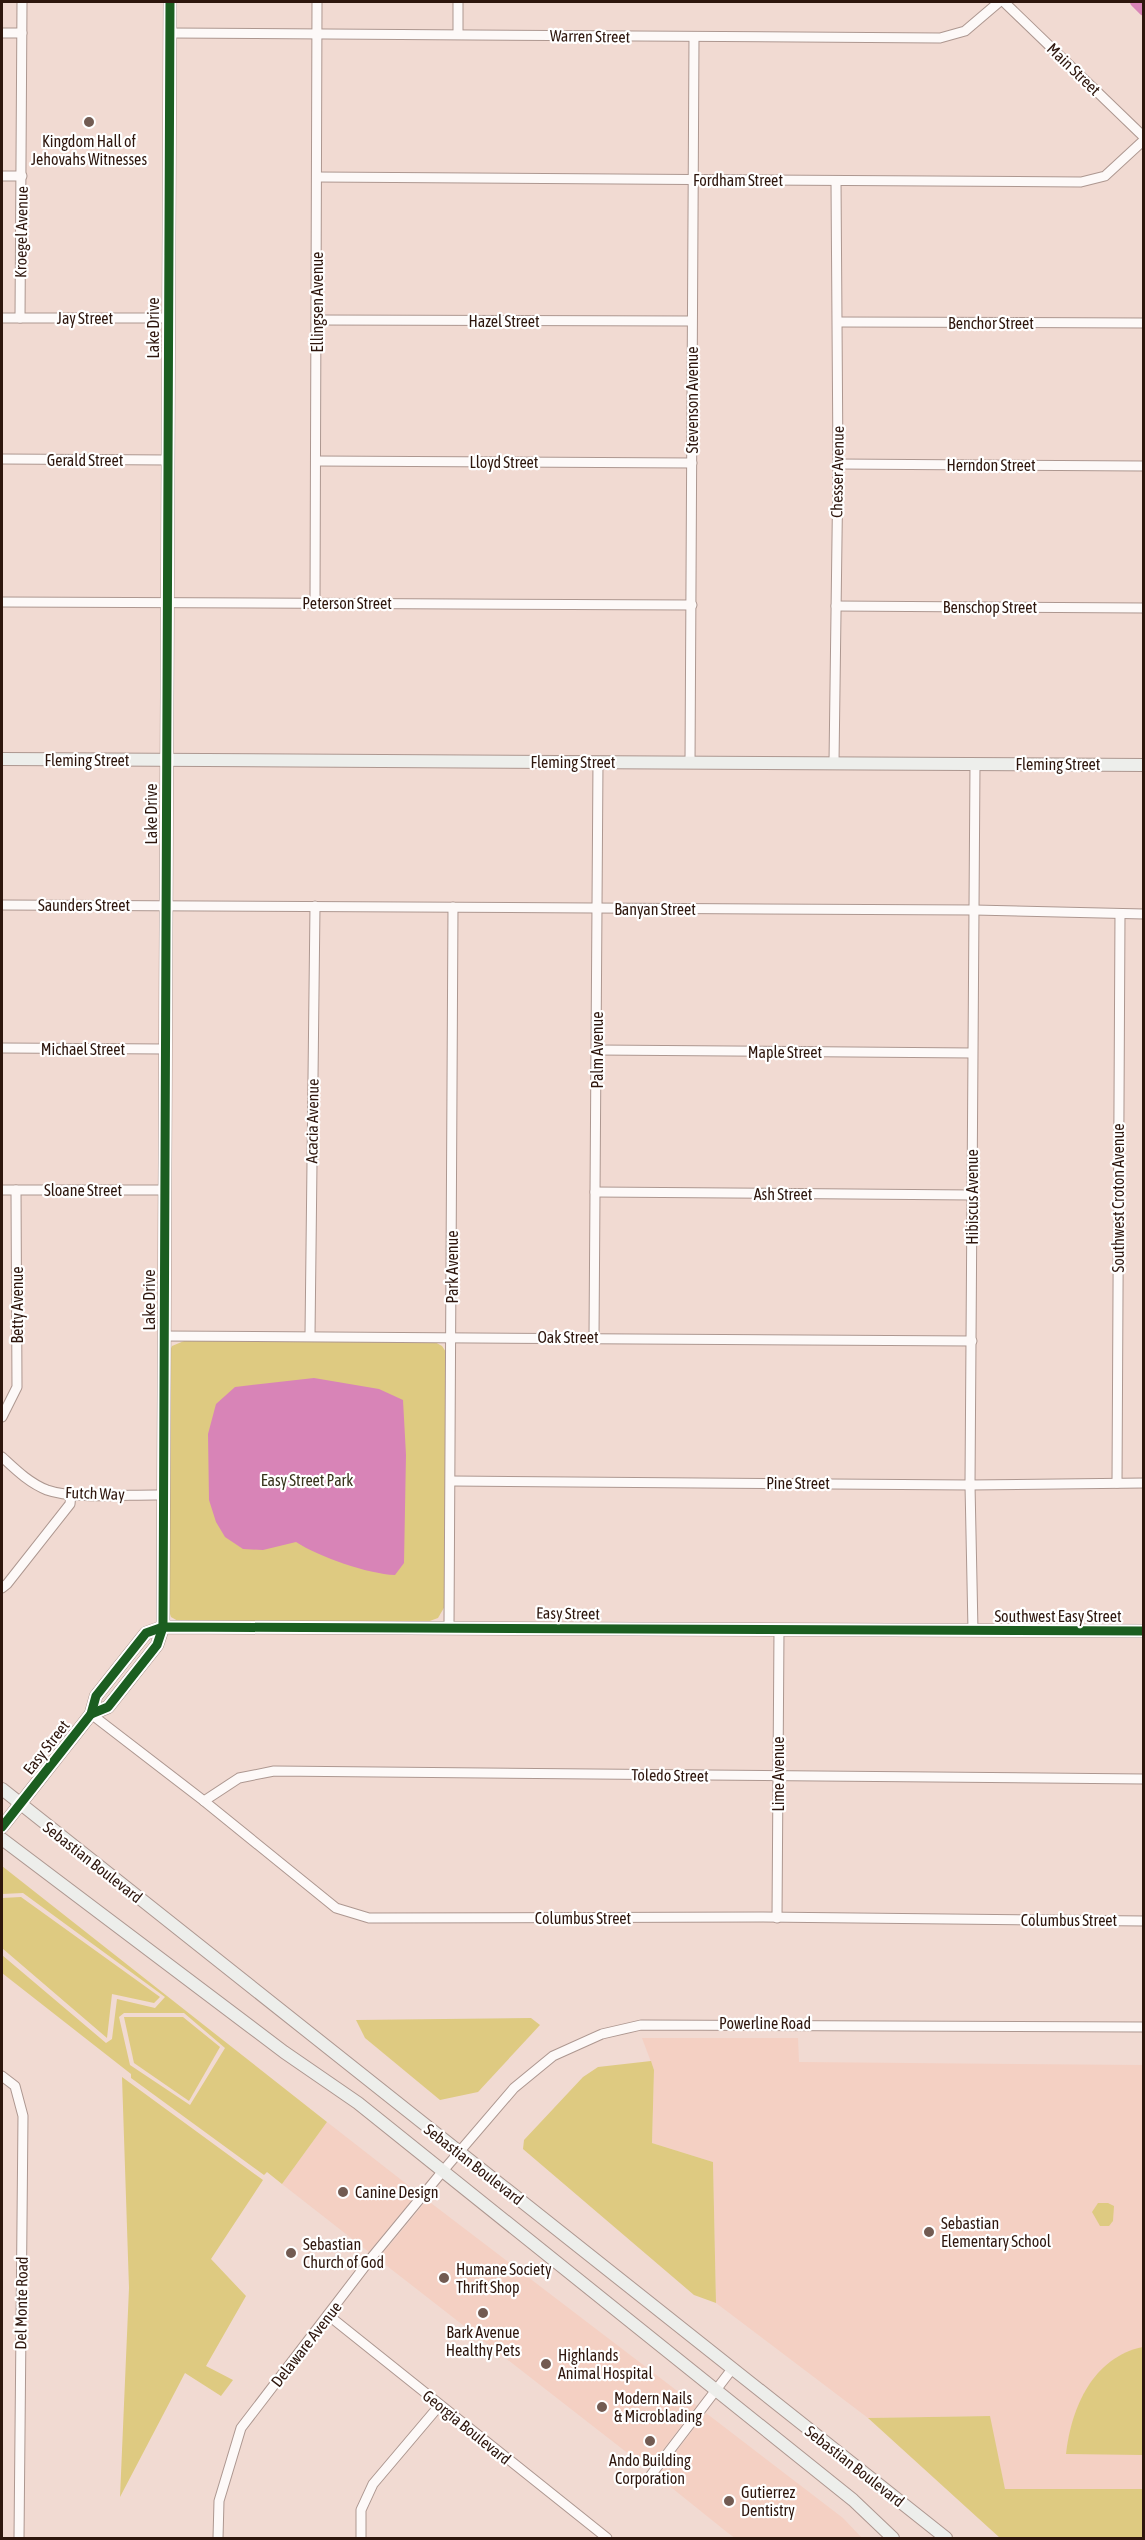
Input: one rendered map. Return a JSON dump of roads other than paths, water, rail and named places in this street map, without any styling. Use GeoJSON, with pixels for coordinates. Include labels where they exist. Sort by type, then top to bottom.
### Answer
{"type":"FeatureCollection","features":[{"type":"Feature","properties":{"kind":"street","name":"Kroegel Avenue"},"geometry":{"type":"LineString","coordinates":[[20,318],[22,2]]}},
{"type":"Feature","properties":{"kind":"street","name":"Lake Drive"},"geometry":{"type":"LineString","coordinates":[[163,1627],[170,2]]}},
{"type":"Feature","properties":{"kind":"street","name":"Ellingsen Avenue"},"geometry":{"type":"LineString","coordinates":[[315,603],[317,2]]}},
{"type":"Feature","properties":{"kind":"street"},"geometry":{"type":"LineString","coordinates":[[458,2],[458,34]]}},
{"type":"Feature","properties":{"kind":"street","name":"Warren Street"},"geometry":{"type":"LineString","coordinates":[[170,33],[940,38],[965,31],[999,2]]}},
{"type":"Feature","properties":{"kind":"street","name":"Main Street"},"geometry":{"type":"LineString","coordinates":[[1004,2],[1143,139]]}},
{"type":"Feature","properties":{"kind":"street"},"geometry":{"type":"LineString","coordinates":[[2,33],[22,33]]}},
{"type":"Feature","properties":{"kind":"street","name":"Stevenson Avenue"},"geometry":{"type":"LineString","coordinates":[[690,762],[694,38]]}},
{"type":"Feature","properties":{"kind":"street","name":"Fordham Street"},"geometry":{"type":"LineString","coordinates":[[317,177],[1081,182],[1105,176],[1143,139]]}},
{"type":"Feature","properties":{"kind":"street"},"geometry":{"type":"LineString","coordinates":[[2,176],[22,176]]}},
{"type":"Feature","properties":{"kind":"street","name":"Chesser Avenue"},"geometry":{"type":"LineString","coordinates":[[834,763],[838,464],[836,181]]}},
{"type":"Feature","properties":{"kind":"street","name":"Jay Street"},"geometry":{"type":"LineString","coordinates":[[2,318],[168,318]]}},
{"type":"Feature","properties":{"kind":"street","name":"Hazel Street"},"geometry":{"type":"LineString","coordinates":[[317,320],[691,321]]}},
{"type":"Feature","properties":{"kind":"street","name":"Benchor Street"},"geometry":{"type":"LineString","coordinates":[[838,322],[1143,323]]}},
{"type":"Feature","properties":{"kind":"street","name":"Gerald Street"},"geometry":{"type":"LineString","coordinates":[[2,459],[168,460]]}},
{"type":"Feature","properties":{"kind":"street","name":"Lloyd Street"},"geometry":{"type":"LineString","coordinates":[[316,461],[692,463]]}},
{"type":"Feature","properties":{"kind":"street","name":"Herndon Street"},"geometry":{"type":"LineString","coordinates":[[838,464],[1143,466]]}},
{"type":"Feature","properties":{"kind":"street","name":"Peterson Street"},"geometry":{"type":"LineString","coordinates":[[2,602],[692,605]]}},
{"type":"Feature","properties":{"kind":"street","name":"Benschop Street"},"geometry":{"type":"LineString","coordinates":[[836,606],[1143,608]]}},
{"type":"Feature","properties":{"kind":"street","name":"Fleming Street"},"geometry":{"type":"LineString","coordinates":[[2,759],[1143,765]]}},
{"type":"Feature","properties":{"kind":"street","name":"Palm Avenue"},"geometry":{"type":"LineString","coordinates":[[594,1337],[598,762]]}},
{"type":"Feature","properties":{"kind":"street","name":"Hibiscus Avenue"},"geometry":{"type":"LineString","coordinates":[[973,1630],[970,1485],[975,764]]}},
{"type":"Feature","properties":{"kind":"street","name":"Saunders Street"},"geometry":{"type":"LineString","coordinates":[[2,905],[166,906]]}},
{"type":"Feature","properties":{"kind":"street","name":"Banyan Street"},"geometry":{"type":"LineString","coordinates":[[166,906],[974,910],[1143,914]]}},
{"type":"Feature","properties":{"kind":"street","name":"Acacia Avenue"},"geometry":{"type":"LineString","coordinates":[[310,1335],[315,906]]}},
{"type":"Feature","properties":{"kind":"street","name":"Park Avenue"},"geometry":{"type":"LineString","coordinates":[[449,1626],[452,1481],[453,907]]}},
{"type":"Feature","properties":{"kind":"street","name":"Southwest Croton Avenue"},"geometry":{"type":"LineString","coordinates":[[1117,1483],[1120,914]]}},
{"type":"Feature","properties":{"kind":"street","name":"Michael Street"},"geometry":{"type":"LineString","coordinates":[[2,1048],[165,1049]]}},
{"type":"Feature","properties":{"kind":"street","name":"Maple Street"},"geometry":{"type":"LineString","coordinates":[[597,1050],[972,1053]]}},
{"type":"Feature","properties":{"kind":"street","name":"Sloane Street"},"geometry":{"type":"LineString","coordinates":[[2,1190],[164,1190]]}},
{"type":"Feature","properties":{"kind":"street","name":"Betty Avenue"},"geometry":{"type":"LineString","coordinates":[[2,1417],[17,1387],[16,1190]]}},
{"type":"Feature","properties":{"kind":"street","name":"Ash Street"},"geometry":{"type":"LineString","coordinates":[[595,1192],[972,1195]]}},
{"type":"Feature","properties":{"kind":"street","name":"Oak Street"},"geometry":{"type":"LineString","coordinates":[[164,1336],[310,1335],[972,1341]]}},
{"type":"Feature","properties":{"kind":"street","name":"Futch Way"},"geometry":{"type":"LineString","coordinates":[[2,1457],[31,1482],[47,1490],[71,1494],[163,1495]]}},
{"type":"Feature","properties":{"kind":"street","name":"Pine Street"},"geometry":{"type":"LineString","coordinates":[[452,1481],[970,1485],[1143,1483]]}},
{"type":"Feature","properties":{"kind":"street"},"geometry":{"type":"LineString","coordinates":[[2,1588],[69,1504],[71,1494]]}},
{"type":"Feature","properties":{"kind":"street","name":"Easy Street"},"geometry":{"type":"LineString","coordinates":[[2,1827],[91,1714],[96,1696],[146,1633],[163,1627],[449,1626],[973,1630]]}},
{"type":"Feature","properties":{"kind":"street","name":"Lime Avenue"},"geometry":{"type":"LineString","coordinates":[[777,1918],[779,1630]]}},
{"type":"Feature","properties":{"kind":"street","name":"Southwest Easy Street"},"geometry":{"type":"LineString","coordinates":[[973,1630],[1143,1631]]}},
{"type":"Feature","properties":{"kind":"street","name":"Columbus Street"},"geometry":{"type":"LineString","coordinates":[[91,1714],[204,1801],[336,1908],[369,1918],[1143,1921]]}},
{"type":"Feature","properties":{"kind":"street","name":"Toledo Street"},"geometry":{"type":"LineString","coordinates":[[204,1801],[239,1778],[274,1771],[1143,1779]]}},
{"type":"Feature","properties":{"kind":"street","name":"Sebastian Boulevard"},"geometry":{"type":"LineString","coordinates":[[2,1789],[946,2538]]}},
{"type":"Feature","properties":{"kind":"street","name":"Sebastian Boulevard"},"geometry":{"type":"LineString","coordinates":[[2,1839],[284,2052],[358,2103],[853,2500],[892,2538]]}},
{"type":"Feature","properties":{"kind":"street","name":"Powerline Road"},"geometry":{"type":"LineString","coordinates":[[442,2172],[514,2088],[553,2056],[602,2034],[641,2025],[1143,2027]]}},
{"type":"Feature","properties":{"kind":"street","name":"Del Monte Road"},"geometry":{"type":"LineString","coordinates":[[2,2076],[15,2086],[23,2116],[19,2538]]}},
{"type":"Feature","properties":{"kind":"street","name":"Delaware Avenue"},"geometry":{"type":"LineString","coordinates":[[218,2538],[219,2500],[241,2428],[442,2172]]}},
{"type":"Feature","properties":{"kind":"street","name":"Georgia Boulevard"},"geometry":{"type":"LineString","coordinates":[[328,2315],[607,2538]]}},
{"type":"Feature","properties":{"kind":"street"},"geometry":{"type":"LineString","coordinates":[[651,2475],[732,2369]]}},
{"type":"Feature","properties":{"kind":"street"},"geometry":{"type":"LineString","coordinates":[[361,2538],[361,2510],[373,2484],[439,2406]]}},
{"type":"Feature","properties":{"kind":"waterway"},"geometry":{"type":"LineString","coordinates":[[1135,2],[1144,11]]}},
{"type":"Feature","properties":{"kind":"place","name":"Kingdom Hall of Jehovahs Witnesses"},"geometry":{"type":"Point","coordinates":[89,122]}},
{"type":"Feature","properties":{"kind":"place","name":"Canine Design"},"geometry":{"type":"Point","coordinates":[343,2192]}},
{"type":"Feature","properties":{"kind":"place","name":"Sebastian Elementary School"},"geometry":{"type":"Point","coordinates":[929,2232]}},
{"type":"Feature","properties":{"kind":"place","name":"Sebastian Church of God"},"geometry":{"type":"Point","coordinates":[291,2253]}},
{"type":"Feature","properties":{"kind":"place","name":"Humane Society Thrift Shop"},"geometry":{"type":"Point","coordinates":[444,2278]}},
{"type":"Feature","properties":{"kind":"place","name":"Bark Avenue Healthy Pets"},"geometry":{"type":"Point","coordinates":[483,2313]}},
{"type":"Feature","properties":{"kind":"place","name":"Highlands Animal Hospital"},"geometry":{"type":"Point","coordinates":[546,2364]}},
{"type":"Feature","properties":{"kind":"place","name":"Modern Nails & Microblading"},"geometry":{"type":"Point","coordinates":[602,2407]}},
{"type":"Feature","properties":{"kind":"place","name":"Ando Building Corporation"},"geometry":{"type":"Point","coordinates":[650,2441]}},
{"type":"Feature","properties":{"kind":"place","name":"Gutierrez Dentistry"},"geometry":{"type":"Point","coordinates":[729,2501]}},
{"type":"Feature","properties":{"kind":"park label","name":"Easy Street Park"},"geometry":{"type":"Point","coordinates":[307,1480]}}]}
